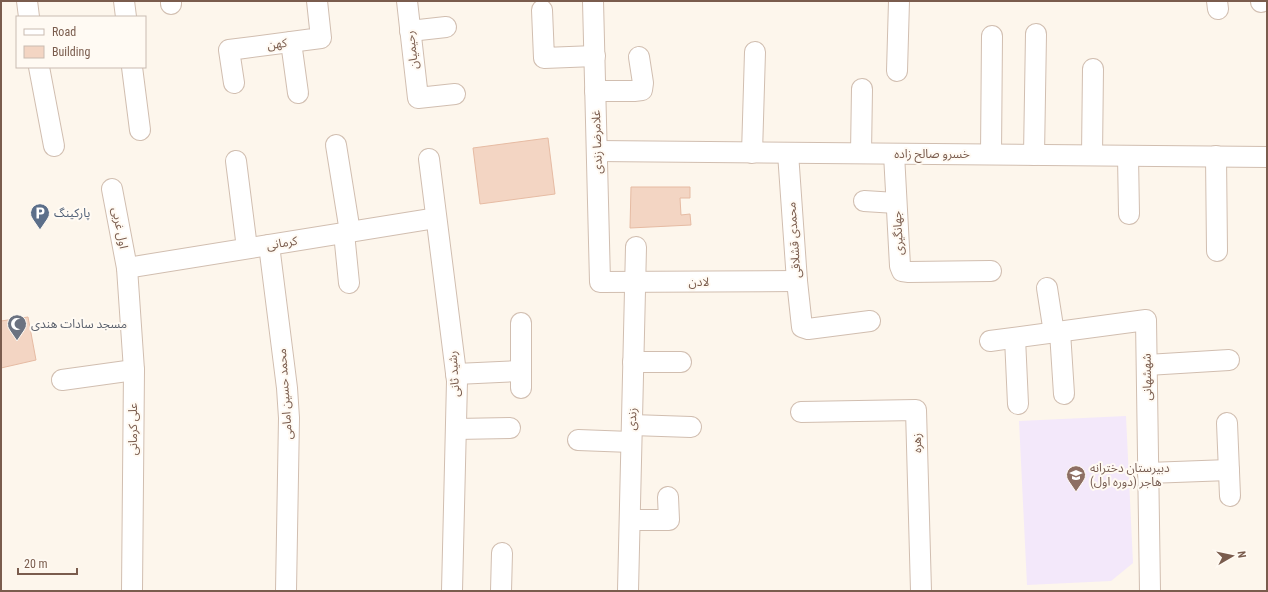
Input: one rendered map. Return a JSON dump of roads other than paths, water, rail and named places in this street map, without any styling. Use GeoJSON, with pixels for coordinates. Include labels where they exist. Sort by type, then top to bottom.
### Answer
{"type":"FeatureCollection","features":[{"type":"Feature","properties":{"kind":"street"},"geometry":{"type":"LineString","coordinates":[[26,1],[30,16]]}},
{"type":"Feature","properties":{"kind":"street"},"geometry":{"type":"LineString","coordinates":[[124,1],[126,16]]}},
{"type":"Feature","properties":{"kind":"street","name":"کهن"},"geometry":{"type":"LineString","coordinates":[[234,83],[229,50],[321,38],[317,1]]}},
{"type":"Feature","properties":{"kind":"street","name":"رحیمیان"},"geometry":{"type":"LineString","coordinates":[[407,1],[418,98],[455,94]]}},
{"type":"Feature","properties":{"kind":"street","name":"غلامرضا زندی"},"geometry":{"type":"LineString","coordinates":[[593,1],[600,282]]}},
{"type":"Feature","properties":{"kind":"street"},"geometry":{"type":"LineString","coordinates":[[897,71],[899,1]]}},
{"type":"Feature","properties":{"kind":"street"},"geometry":{"type":"LineString","coordinates":[[542,10],[544,58],[595,56]]}},
{"type":"Feature","properties":{"kind":"street"},"geometry":{"type":"LineString","coordinates":[[410,31],[446,27]]}},
{"type":"Feature","properties":{"kind":"street"},"geometry":{"type":"LineString","coordinates":[[1034,155],[1036,34]]}},
{"type":"Feature","properties":{"kind":"street"},"geometry":{"type":"LineString","coordinates":[[991,154],[992,36]]}},
{"type":"Feature","properties":{"kind":"street"},"geometry":{"type":"LineString","coordinates":[[291,42],[298,93]]}},
{"type":"Feature","properties":{"kind":"street"},"geometry":{"type":"LineString","coordinates":[[752,153],[755,52]]}},
{"type":"Feature","properties":{"kind":"street"},"geometry":{"type":"LineString","coordinates":[[595,91],[642,90],[643,83],[639,58]]}},
{"type":"Feature","properties":{"kind":"street"},"geometry":{"type":"LineString","coordinates":[[39,68],[54,146]]}},
{"type":"Feature","properties":{"kind":"street"},"geometry":{"type":"LineString","coordinates":[[132,68],[140,130]]}},
{"type":"Feature","properties":{"kind":"street"},"geometry":{"type":"LineString","coordinates":[[1092,155],[1093,69]]}},
{"type":"Feature","properties":{"kind":"street"},"geometry":{"type":"LineString","coordinates":[[861,153],[862,89]]}},
{"type":"Feature","properties":{"kind":"street"},"geometry":{"type":"LineString","coordinates":[[336,144],[347,232],[349,283]]}},
{"type":"Feature","properties":{"kind":"street","name":"خسرو صالح زاده"},"geometry":{"type":"LineString","coordinates":[[597,151],[1267,157]]}},
{"type":"Feature","properties":{"kind":"street","name":"محمدی قشلاقی"},"geometry":{"type":"LineString","coordinates":[[788,153],[797,281],[802,327],[808,329],[870,321]]}},
{"type":"Feature","properties":{"kind":"street","name":"جهانگیری"},"geometry":{"type":"LineString","coordinates":[[894,154],[900,266],[902,271],[991,271]]}},
{"type":"Feature","properties":{"kind":"street"},"geometry":{"type":"LineString","coordinates":[[1128,156],[1129,214]]}},
{"type":"Feature","properties":{"kind":"street"},"geometry":{"type":"LineString","coordinates":[[1216,156],[1217,251]]}},
{"type":"Feature","properties":{"kind":"street","name":"رشید ثانی"},"geometry":{"type":"LineString","coordinates":[[429,159],[456,374],[452,591]]}},
{"type":"Feature","properties":{"kind":"street"},"geometry":{"type":"LineString","coordinates":[[236,161],[247,248]]}},
{"type":"Feature","properties":{"kind":"street","name":"اول غربی"},"geometry":{"type":"LineString","coordinates":[[112,189],[127,268]]}},
{"type":"Feature","properties":{"kind":"street"},"geometry":{"type":"LineString","coordinates":[[864,201],[896,203]]}},
{"type":"Feature","properties":{"kind":"street","name":"کرمانی"},"geometry":{"type":"LineString","coordinates":[[127,268],[436,218]]}},
{"type":"Feature","properties":{"kind":"street","name":"محمد حسین امامی"},"geometry":{"type":"LineString","coordinates":[[268,245],[287,388],[289,418],[286,591]]}},
{"type":"Feature","properties":{"kind":"street","name":"زندی"},"geometry":{"type":"LineString","coordinates":[[628,591],[636,248]]}},
{"type":"Feature","properties":{"kind":"street","name":"علی کرمانی"},"geometry":{"type":"LineString","coordinates":[[127,268],[134,370],[132,591]]}},
{"type":"Feature","properties":{"kind":"street","name":"لادن"},"geometry":{"type":"LineString","coordinates":[[600,282],[797,281]]}},
{"type":"Feature","properties":{"kind":"street"},"geometry":{"type":"LineString","coordinates":[[1047,288],[1057,332],[1064,394]]}},
{"type":"Feature","properties":{"kind":"street","name":"شهشهانی"},"geometry":{"type":"LineString","coordinates":[[990,341],[1146,320],[1150,591]]}},
{"type":"Feature","properties":{"kind":"street"},"geometry":{"type":"LineString","coordinates":[[456,374],[521,379],[521,323]]}},
{"type":"Feature","properties":{"kind":"street"},"geometry":{"type":"LineString","coordinates":[[1015,338],[1018,404]]}},
{"type":"Feature","properties":{"kind":"street"},"geometry":{"type":"LineString","coordinates":[[1147,365],[1229,360]]}},
{"type":"Feature","properties":{"kind":"street"},"geometry":{"type":"LineString","coordinates":[[633,362],[681,362]]}},
{"type":"Feature","properties":{"kind":"street"},"geometry":{"type":"LineString","coordinates":[[62,380],[134,370]]}},
{"type":"Feature","properties":{"kind":"street","name":"زهره"},"geometry":{"type":"LineString","coordinates":[[800,412],[916,410],[921,591]]}},
{"type":"Feature","properties":{"kind":"street"},"geometry":{"type":"LineString","coordinates":[[1227,423],[1230,496]]}},
{"type":"Feature","properties":{"kind":"street"},"geometry":{"type":"LineString","coordinates":[[578,440],[691,427]]}},
{"type":"Feature","properties":{"kind":"street"},"geometry":{"type":"LineString","coordinates":[[456,430],[510,428]]}},
{"type":"Feature","properties":{"kind":"street"},"geometry":{"type":"LineString","coordinates":[[1148,473],[1229,470]]}},
{"type":"Feature","properties":{"kind":"street"},"geometry":{"type":"LineString","coordinates":[[630,520],[669,520],[668,497]]}},
{"type":"Feature","properties":{"kind":"street"},"geometry":{"type":"LineString","coordinates":[[501,591],[502,554]]}},
{"type":"Feature","properties":{"kind":"place","name":"پارکینگ"},"geometry":{"type":"Point","coordinates":[40,230]}},
{"type":"Feature","properties":{"kind":"place","name":"مسجد سادات هندی"},"geometry":{"type":"Point","coordinates":[17,341]}},
{"type":"Feature","properties":{"kind":"place","name":"دبیرستان دخترانه هاجر (دوره اول)"},"geometry":{"type":"Point","coordinates":[1076,492]}}]}
